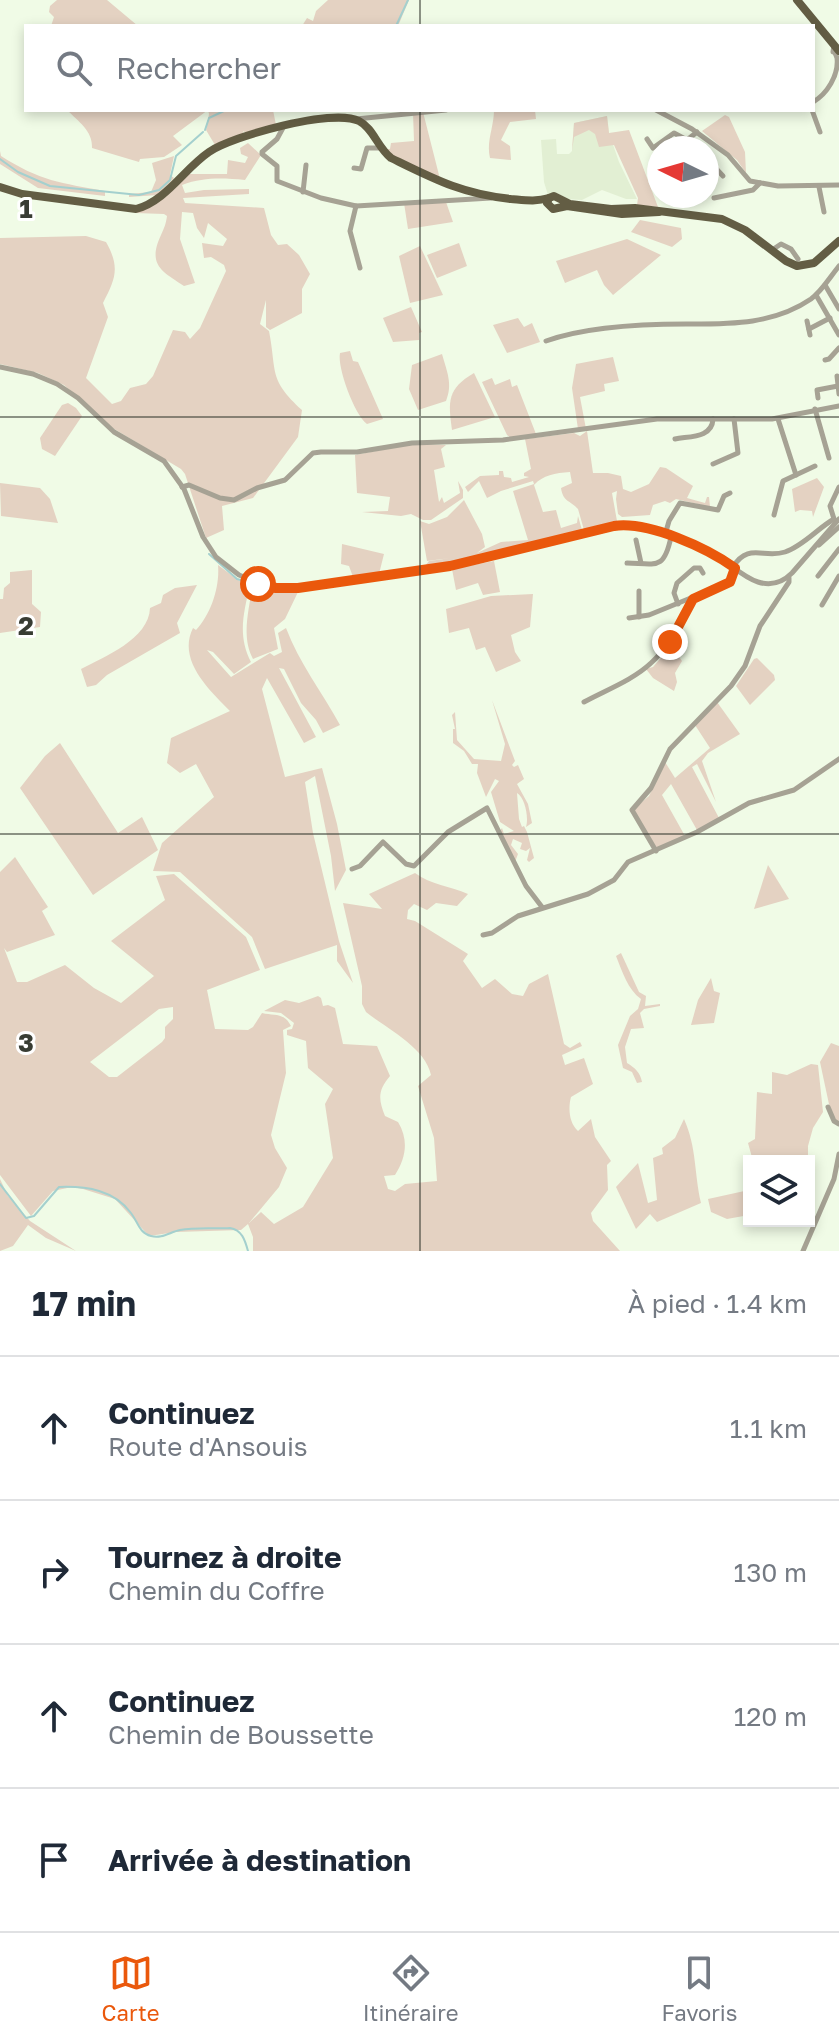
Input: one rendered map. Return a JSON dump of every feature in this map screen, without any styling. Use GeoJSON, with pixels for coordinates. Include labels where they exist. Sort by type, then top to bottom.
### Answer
{"type":"FeatureCollection","features":[{"type":"Feature","properties":{"kind":"main road"},"geometry":{"type":"LineString","coordinates":[[797,0],[837,48]]}},
{"type":"Feature","properties":{"kind":"main road"},"geometry":{"type":"LineString","coordinates":[[0,187],[22,194],[136,209],[151,203],[215,148],[284,126],[320,119],[359,119],[391,158],[460,190],[548,202],[556,196],[560,203],[611,209],[635,208],[726,221],[745,230],[791,264],[805,266],[818,260],[839,241]]}},
{"type":"Feature","properties":{"kind":"street"},"geometry":{"type":"LineString","coordinates":[[815,100],[835,80],[838,64],[832,50],[837,48]]}},
{"type":"Feature","properties":{"kind":"street"},"geometry":{"type":"LineString","coordinates":[[359,119],[427,112]]}},
{"type":"Feature","properties":{"kind":"street"},"geometry":{"type":"LineString","coordinates":[[660,112],[697,132],[728,155],[750,181],[819,187],[839,185]]}},
{"type":"Feature","properties":{"kind":"street"},"geometry":{"type":"LineString","coordinates":[[813,112],[820,132]]}},
{"type":"Feature","properties":{"kind":"street"},"geometry":{"type":"LineString","coordinates":[[284,126],[277,139],[262,154],[277,166],[277,181],[303,192],[356,206],[494,197]]}},
{"type":"Feature","properties":{"kind":"street"},"geometry":{"type":"LineString","coordinates":[[692,136],[697,132]]}},
{"type":"Feature","properties":{"kind":"street"},"geometry":{"type":"LineString","coordinates":[[354,168],[361,169],[367,148],[380,148]]}},
{"type":"Feature","properties":{"kind":"street"},"geometry":{"type":"LineString","coordinates":[[303,192],[306,165]]}},
{"type":"Feature","properties":{"kind":"street"},"geometry":{"type":"LineString","coordinates":[[719,170],[722,173]]}},
{"type":"Feature","properties":{"kind":"street"},"geometry":{"type":"LineString","coordinates":[[719,197],[753,190],[760,183]]}},
{"type":"Feature","properties":{"kind":"street"},"geometry":{"type":"LineString","coordinates":[[819,187],[824,212]]}},
{"type":"Feature","properties":{"kind":"street"},"geometry":{"type":"LineString","coordinates":[[356,206],[350,231],[360,268]]}},
{"type":"Feature","properties":{"kind":"street"},"geometry":{"type":"LineString","coordinates":[[772,250],[781,244],[791,249],[798,259]]}},
{"type":"Feature","properties":{"kind":"street"},"geometry":{"type":"LineString","coordinates":[[546,341],[582,331],[659,325],[740,324],[788,312],[816,295],[839,266]]}},
{"type":"Feature","properties":{"kind":"street"},"geometry":{"type":"LineString","coordinates":[[825,285],[839,309]]}},
{"type":"Feature","properties":{"kind":"street"},"geometry":{"type":"LineString","coordinates":[[816,295],[839,335]]}},
{"type":"Feature","properties":{"kind":"street"},"geometry":{"type":"LineString","coordinates":[[807,321],[809,332],[830,318]]}},
{"type":"Feature","properties":{"kind":"street"},"geometry":{"type":"LineString","coordinates":[[825,360],[839,348]]}},
{"type":"Feature","properties":{"kind":"street"},"geometry":{"type":"LineString","coordinates":[[0,367],[45,378],[64,388],[114,432],[164,461],[182,487],[206,545],[216,557],[249,580],[276,588],[298,588],[450,566],[617,526],[641,526],[668,536],[707,551],[759,583],[772,584],[789,577],[815,547],[824,543],[837,521]]}},
{"type":"Feature","properties":{"kind":"street"},"geometry":{"type":"LineString","coordinates":[[837,376],[839,394]]}},
{"type":"Feature","properties":{"kind":"street"},"geometry":{"type":"LineString","coordinates":[[818,398],[817,390],[838,386]]}},
{"type":"Feature","properties":{"kind":"street"},"geometry":{"type":"LineString","coordinates":[[182,487],[189,485],[220,498],[234,500],[257,488],[285,480],[313,453],[357,452],[412,443],[503,440],[657,419],[778,419],[839,406]]}},
{"type":"Feature","properties":{"kind":"street"},"geometry":{"type":"LineString","coordinates":[[815,409],[829,458]]}},
{"type":"Feature","properties":{"kind":"street"},"geometry":{"type":"LineString","coordinates":[[675,439],[708,432],[713,419]]}},
{"type":"Feature","properties":{"kind":"street"},"geometry":{"type":"LineString","coordinates":[[713,464],[738,453],[734,419]]}},
{"type":"Feature","properties":{"kind":"street"},"geometry":{"type":"LineString","coordinates":[[778,419],[796,475]]}},
{"type":"Feature","properties":{"kind":"street"},"geometry":{"type":"LineString","coordinates":[[774,515],[781,484],[815,466]]}},
{"type":"Feature","properties":{"kind":"street"},"geometry":{"type":"LineString","coordinates":[[837,521],[830,506],[839,487]]}},
{"type":"Feature","properties":{"kind":"street"},"geometry":{"type":"LineString","coordinates":[[627,563],[656,563],[665,558],[669,521],[680,503],[718,510],[724,496],[730,493]]}},
{"type":"Feature","properties":{"kind":"street"},"geometry":{"type":"LineString","coordinates":[[629,618],[693,599],[730,582],[739,558],[747,553],[784,552],[837,521]]}},
{"type":"Feature","properties":{"kind":"street"},"geometry":{"type":"LineString","coordinates":[[636,540],[641,563]]}},
{"type":"Feature","properties":{"kind":"street"},"geometry":{"type":"LineString","coordinates":[[818,576],[839,549]]}},
{"type":"Feature","properties":{"kind":"street"},"geometry":{"type":"LineString","coordinates":[[678,604],[674,593],[680,580],[694,568],[700,568],[703,573]]}},
{"type":"Feature","properties":{"kind":"street"},"geometry":{"type":"LineString","coordinates":[[656,851],[632,810],[651,788],[670,749],[731,686],[745,666],[759,627],[789,582],[789,577]]}},
{"type":"Feature","properties":{"kind":"street"},"geometry":{"type":"LineString","coordinates":[[822,605],[838,579]]}},
{"type":"Feature","properties":{"kind":"street"},"geometry":{"type":"LineString","coordinates":[[639,591],[639,617]]}},
{"type":"Feature","properties":{"kind":"street"},"geometry":{"type":"LineString","coordinates":[[584,702],[615,687],[653,662],[672,640],[675,628],[693,599]]}},
{"type":"Feature","properties":{"kind":"street"},"geometry":{"type":"LineString","coordinates":[[483,935],[492,933],[509,920],[588,894],[614,880],[628,862],[697,832],[749,803],[794,790],[839,759]]}},
{"type":"Feature","properties":{"kind":"street"},"geometry":{"type":"LineString","coordinates":[[352,869],[360,866],[383,842],[406,864],[414,866],[448,832],[487,808],[526,886],[542,908]]}},
{"type":"Feature","properties":{"kind":"street"},"geometry":{"type":"LineString","coordinates":[[828,1107],[834,1121],[839,1124]]}},
{"type":"Feature","properties":{"kind":"street"},"geometry":{"type":"LineString","coordinates":[[803,1251],[834,1179],[839,1154]]}},
{"type":"Feature","properties":{"kind":"shaded area"},"geometry":{"type":"Polygon","coordinates":[[[57,0],[107,0],[136,24],[52,24],[54,17],[49,12],[50,6],[57,0]]]}},
{"type":"Feature","properties":{"kind":"shaded area"},"geometry":{"type":"Polygon","coordinates":[[[328,0],[409,0],[399,24],[303,24],[307,18],[313,21],[316,11],[328,0]]]}},
{"type":"Feature","properties":{"kind":"shaded area"},"geometry":{"type":"Polygon","coordinates":[[[69,112],[205,112],[173,136],[182,145],[164,157],[140,159],[139,162],[92,148],[87,131],[69,112]]]}},
{"type":"Feature","properties":{"kind":"shaded area"},"geometry":{"type":"Polygon","coordinates":[[[273,112],[276,125],[248,134],[243,131],[244,135],[215,145],[206,130],[209,114],[273,112]]]}},
{"type":"Feature","properties":{"kind":"shaded area"},"geometry":{"type":"Polygon","coordinates":[[[423,112],[440,179],[391,157],[383,149],[390,149],[391,143],[414,141],[413,113],[423,112]]]}},
{"type":"Feature","properties":{"kind":"shaded area"},"geometry":{"type":"Polygon","coordinates":[[[494,112],[535,112],[536,119],[510,122],[501,140],[510,146],[511,160],[490,158],[494,112]]]}},
{"type":"Feature","properties":{"kind":"shaded area"},"geometry":{"type":"Polygon","coordinates":[[[725,115],[729,117],[745,152],[746,173],[737,160],[719,145],[719,136],[708,136],[702,131],[725,115]]]}},
{"type":"Feature","properties":{"kind":"shaded area"},"geometry":{"type":"Polygon","coordinates":[[[607,116],[619,162],[637,199],[626,199],[602,190],[582,200],[567,199],[557,193],[548,195],[541,140],[556,139],[557,154],[569,154],[572,151],[574,123],[607,116]]]}},
{"type":"Feature","properties":{"kind":"shaded area"},"geometry":{"type":"Polygon","coordinates":[[[607,116],[609,133],[629,130],[647,178],[647,206],[637,205],[638,198],[614,145],[599,147],[595,134],[589,130],[574,137],[572,151],[574,123],[607,116]]]}},
{"type":"Feature","properties":{"kind":"shaded area"},"geometry":{"type":"Polygon","coordinates":[[[248,143],[261,155],[245,180],[213,179],[182,185],[185,193],[249,189],[249,194],[183,198],[185,203],[264,208],[271,235],[278,245],[287,244],[299,255],[310,274],[302,289],[302,313],[270,330],[266,327],[266,300],[260,324],[269,331],[279,382],[302,410],[298,437],[253,498],[222,506],[224,530],[206,538],[181,469],[111,427],[64,385],[38,373],[0,364],[0,238],[86,236],[106,242],[115,272],[103,303],[108,317],[86,378],[112,404],[121,401],[130,388],[146,384],[153,376],[173,330],[185,332],[190,339],[200,328],[226,271],[224,265],[211,257],[204,258],[202,243],[223,246],[227,239],[208,223],[204,238],[193,213],[182,212],[180,239],[195,283],[184,286],[163,271],[156,260],[157,245],[167,216],[135,213],[186,174],[227,174],[228,160],[245,163],[248,157],[241,154],[240,148],[248,143]]]}},
{"type":"Feature","properties":{"kind":"shaded area"},"geometry":{"type":"Polygon","coordinates":[[[0,151],[1,156],[39,176],[105,191],[105,196],[38,188],[0,164],[0,151]]]}},
{"type":"Feature","properties":{"kind":"shaded area"},"geometry":{"type":"Polygon","coordinates":[[[174,156],[170,175],[174,178],[158,195],[129,197],[129,194],[151,192],[156,180],[152,163],[174,156]]]}},
{"type":"Feature","properties":{"kind":"shaded area"},"geometry":{"type":"Polygon","coordinates":[[[446,202],[453,222],[408,229],[404,203],[446,202]]]}},
{"type":"Feature","properties":{"kind":"shaded area"},"geometry":{"type":"Polygon","coordinates":[[[640,220],[681,228],[682,239],[672,247],[631,232],[640,220]]]}},
{"type":"Feature","properties":{"kind":"shaded area"},"geometry":{"type":"Polygon","coordinates":[[[627,239],[661,255],[613,295],[597,270],[565,283],[556,261],[627,239]]]}},
{"type":"Feature","properties":{"kind":"shaded area"},"geometry":{"type":"Polygon","coordinates":[[[459,243],[467,266],[437,278],[427,255],[459,243]]]}},
{"type":"Feature","properties":{"kind":"shaded area"},"geometry":{"type":"Polygon","coordinates":[[[420,246],[443,295],[410,303],[399,256],[420,246]]]}},
{"type":"Feature","properties":{"kind":"shaded area"},"geometry":{"type":"Polygon","coordinates":[[[411,307],[422,332],[419,333],[419,340],[393,342],[383,318],[411,307]]]}},
{"type":"Feature","properties":{"kind":"shaded area"},"geometry":{"type":"Polygon","coordinates":[[[518,318],[524,327],[532,323],[540,342],[507,353],[493,325],[518,318]]]}},
{"type":"Feature","properties":{"kind":"shaded area"},"geometry":{"type":"Polygon","coordinates":[[[350,351],[383,419],[367,424],[352,401],[340,360],[340,353],[350,351]]]}},
{"type":"Feature","properties":{"kind":"shaded area"},"geometry":{"type":"Polygon","coordinates":[[[442,354],[449,383],[446,401],[418,410],[409,389],[412,365],[442,354]]]}},
{"type":"Feature","properties":{"kind":"shaded area"},"geometry":{"type":"Polygon","coordinates":[[[613,357],[619,381],[604,384],[605,391],[580,397],[586,429],[578,429],[572,388],[576,364],[613,357]]]}},
{"type":"Feature","properties":{"kind":"shaded area"},"geometry":{"type":"Polygon","coordinates":[[[474,373],[495,417],[452,430],[451,397],[454,390],[474,373]]]}},
{"type":"Feature","properties":{"kind":"shaded area"},"geometry":{"type":"Polygon","coordinates":[[[492,378],[495,385],[510,379],[512,387],[517,385],[536,434],[511,438],[507,435],[482,382],[492,378]]]}},
{"type":"Feature","properties":{"kind":"shaded area"},"geometry":{"type":"Polygon","coordinates":[[[68,403],[82,416],[55,456],[42,449],[40,438],[62,405],[68,403]]]}},
{"type":"Feature","properties":{"kind":"shaded area"},"geometry":{"type":"Polygon","coordinates":[[[587,431],[593,473],[621,476],[623,489],[631,492],[649,484],[660,467],[666,468],[693,486],[687,498],[705,503],[709,497],[710,507],[676,499],[653,505],[650,515],[622,517],[618,514],[617,491],[612,493],[617,521],[584,530],[578,509],[562,493],[561,488],[572,483],[570,472],[554,474],[534,485],[543,512],[556,510],[561,528],[577,523],[578,516],[582,530],[465,561],[425,566],[429,561],[451,558],[427,561],[420,521],[429,524],[447,517],[464,500],[482,534],[485,547],[477,553],[501,542],[528,540],[513,491],[534,484],[533,481],[487,498],[479,481],[468,492],[465,487],[480,476],[499,475],[499,471],[503,471],[504,477],[511,478],[512,482],[529,477],[524,476],[531,469],[525,439],[574,433],[580,436],[587,431]]]}},
{"type":"Feature","properties":{"kind":"shaded area"},"geometry":{"type":"Polygon","coordinates":[[[412,444],[446,445],[441,449],[445,467],[434,470],[439,502],[442,497],[444,503],[460,493],[458,481],[463,498],[431,520],[411,514],[401,516],[362,512],[388,511],[390,497],[357,493],[355,455],[412,444]]]}},
{"type":"Feature","properties":{"kind":"shaded area"},"geometry":{"type":"Polygon","coordinates":[[[817,478],[824,487],[813,517],[812,511],[795,512],[792,489],[817,478]]]}},
{"type":"Feature","properties":{"kind":"shaded area"},"geometry":{"type":"Polygon","coordinates":[[[0,483],[40,488],[50,499],[58,523],[1,516],[0,483]]]}},
{"type":"Feature","properties":{"kind":"shaded area"},"geometry":{"type":"Polygon","coordinates":[[[342,544],[384,554],[379,574],[353,577],[349,566],[341,564],[342,544]]]}},
{"type":"Feature","properties":{"kind":"shaded area"},"geometry":{"type":"Polygon","coordinates":[[[494,561],[500,592],[483,595],[478,583],[456,590],[452,569],[494,561]]]}},
{"type":"Feature","properties":{"kind":"shaded area"},"geometry":{"type":"Polygon","coordinates":[[[218,565],[250,585],[243,633],[251,662],[234,674],[213,652],[207,650],[231,677],[270,653],[274,656],[282,652],[278,633],[286,628],[340,725],[323,733],[301,703],[284,669],[279,668],[316,737],[304,743],[267,678],[262,689],[285,777],[322,768],[346,870],[335,891],[315,776],[305,782],[313,833],[339,941],[353,983],[337,961],[337,945],[265,969],[252,937],[180,872],[153,871],[162,843],[214,797],[196,764],[180,773],[167,763],[171,738],[230,711],[198,674],[189,652],[193,628],[196,630],[201,624],[213,600],[218,582],[218,565]]]}},
{"type":"Feature","properties":{"kind":"shaded area"},"geometry":{"type":"Polygon","coordinates":[[[32,570],[32,604],[41,612],[40,627],[0,633],[0,599],[3,599],[4,588],[10,583],[10,572],[32,570]]]}},
{"type":"Feature","properties":{"kind":"shaded area"},"geometry":{"type":"Polygon","coordinates":[[[197,585],[177,623],[180,633],[107,675],[96,685],[87,687],[81,669],[134,638],[148,619],[150,608],[161,603],[163,595],[175,588],[197,585]]]}},
{"type":"Feature","properties":{"kind":"shaded area"},"geometry":{"type":"Polygon","coordinates":[[[252,587],[280,593],[298,592],[285,619],[274,628],[278,649],[253,659],[247,642],[252,587]]]}},
{"type":"Feature","properties":{"kind":"shaded area"},"geometry":{"type":"Polygon","coordinates":[[[533,594],[530,627],[511,635],[521,661],[496,672],[485,647],[476,650],[469,628],[449,633],[446,609],[491,596],[533,594]]]}},
{"type":"Feature","properties":{"kind":"shaded area"},"geometry":{"type":"Polygon","coordinates":[[[671,646],[682,661],[675,673],[677,682],[674,691],[653,678],[646,669],[653,667],[671,646]]]}},
{"type":"Feature","properties":{"kind":"shaded area"},"geometry":{"type":"Polygon","coordinates":[[[757,658],[775,680],[750,705],[736,686],[757,658]]]}},
{"type":"Feature","properties":{"kind":"shaded area"},"geometry":{"type":"Polygon","coordinates":[[[492,700],[515,761],[512,765],[518,765],[524,779],[517,784],[528,804],[532,823],[526,827],[526,808],[517,793],[519,819],[527,832],[534,858],[529,862],[530,848],[526,851],[520,849],[522,843],[513,839],[511,845],[518,854],[515,862],[500,831],[502,828],[504,834],[514,831],[500,822],[491,792],[499,781],[495,779],[486,797],[477,773],[478,764],[472,764],[464,751],[453,743],[455,729],[452,715],[455,712],[457,740],[474,759],[501,761],[505,744],[492,700]]]}},
{"type":"Feature","properties":{"kind":"shaded area"},"geometry":{"type":"Polygon","coordinates":[[[717,702],[740,734],[708,753],[702,761],[716,802],[697,764],[692,767],[719,818],[697,830],[671,784],[662,795],[685,836],[656,847],[634,813],[635,808],[649,796],[665,762],[675,778],[710,748],[695,725],[717,702]]]}},
{"type":"Feature","properties":{"kind":"shaded area"},"geometry":{"type":"Polygon","coordinates":[[[60,743],[118,833],[142,817],[158,850],[93,895],[20,788],[45,756],[60,743]]]}},
{"type":"Feature","properties":{"kind":"shaded area"},"geometry":{"type":"Polygon","coordinates":[[[15,857],[48,907],[42,911],[55,935],[7,952],[4,948],[17,982],[27,982],[65,965],[94,988],[121,1003],[154,976],[111,941],[165,900],[156,876],[174,874],[246,937],[260,970],[207,990],[215,1029],[248,1030],[262,1013],[282,1017],[291,1026],[283,1030],[286,1073],[271,1135],[287,1168],[279,1187],[249,1223],[261,1212],[274,1224],[303,1207],[333,1158],[325,1104],[333,1089],[308,1068],[306,1041],[287,1035],[287,1030],[292,1029],[294,1023],[281,1013],[264,1011],[285,1000],[299,1003],[318,996],[323,1006],[335,1008],[343,1044],[377,1046],[390,1076],[381,1090],[381,1105],[385,1116],[398,1122],[405,1142],[404,1156],[395,1175],[384,1176],[388,1189],[395,1191],[405,1184],[437,1181],[434,1138],[418,1086],[431,1075],[413,1047],[366,1012],[343,903],[382,909],[369,894],[415,873],[468,894],[457,906],[436,903],[427,910],[414,904],[408,910],[407,919],[468,954],[463,961],[482,988],[495,979],[512,994],[523,996],[529,984],[548,974],[564,1044],[570,1048],[580,1042],[582,1046],[562,1055],[565,1065],[584,1058],[593,1084],[571,1097],[571,1120],[578,1131],[591,1119],[595,1137],[611,1161],[607,1165],[608,1190],[591,1213],[593,1221],[620,1251],[253,1251],[253,1237],[248,1224],[241,1230],[149,1236],[115,1199],[72,1187],[53,1191],[31,1216],[0,1175],[0,872],[15,857]],[[173,1007],[159,1009],[90,1062],[109,1077],[117,1077],[162,1042],[165,1027],[173,1019],[173,1007]]]}},
{"type":"Feature","properties":{"kind":"shaded area"},"geometry":{"type":"Polygon","coordinates":[[[768,865],[789,899],[754,909],[768,865]]]}},
{"type":"Feature","properties":{"kind":"shaded area"},"geometry":{"type":"Polygon","coordinates":[[[621,953],[639,992],[646,996],[645,1006],[660,1004],[640,1013],[644,1028],[631,1029],[625,1047],[627,1063],[637,1071],[642,1082],[637,1083],[632,1072],[623,1068],[618,1045],[641,999],[632,991],[623,974],[616,956],[621,953]]]}},
{"type":"Feature","properties":{"kind":"shaded area"},"geometry":{"type":"Polygon","coordinates":[[[711,978],[714,991],[720,993],[714,1023],[691,1025],[698,1000],[711,978]]]}},
{"type":"Feature","properties":{"kind":"shaded area"},"geometry":{"type":"Polygon","coordinates":[[[831,1043],[839,1046],[839,1121],[830,1109],[820,1062],[831,1043]]]}},
{"type":"Feature","properties":{"kind":"shaded area"},"geometry":{"type":"Polygon","coordinates":[[[811,1064],[818,1065],[823,1112],[813,1128],[808,1155],[751,1155],[748,1143],[755,1139],[757,1092],[772,1094],[772,1072],[787,1075],[811,1064]]]}},
{"type":"Feature","properties":{"kind":"shaded area"},"geometry":{"type":"Polygon","coordinates":[[[684,1119],[693,1150],[701,1203],[657,1222],[650,1214],[636,1229],[616,1187],[638,1163],[648,1203],[657,1200],[653,1158],[663,1154],[662,1148],[675,1138],[684,1119]]]}},
{"type":"Feature","properties":{"kind":"shaded area"},"geometry":{"type":"Polygon","coordinates":[[[0,1179],[8,1196],[30,1221],[76,1251],[46,1238],[28,1225],[13,1246],[0,1251],[0,1179]]]}},
{"type":"Feature","properties":{"kind":"shaded area"},"geometry":{"type":"Polygon","coordinates":[[[743,1191],[743,1216],[727,1219],[711,1212],[708,1199],[743,1191]]]}},
{"type":"Feature","properties":{"kind":"waterway"},"geometry":{"type":"LineString","coordinates":[[397,24],[408,0]]}},
{"type":"Feature","properties":{"kind":"waterway"},"geometry":{"type":"LineString","coordinates":[[205,130],[209,118],[222,112]]}},
{"type":"Feature","properties":{"kind":"waterway"},"geometry":{"type":"LineString","coordinates":[[0,159],[18,172],[50,186],[139,195],[159,190],[170,180],[176,156],[203,132]]}},
{"type":"Feature","properties":{"kind":"waterway"},"geometry":{"type":"LineString","coordinates":[[209,554],[237,579],[276,590]]}},
{"type":"Feature","properties":{"kind":"waterway"},"geometry":{"type":"LineString","coordinates":[[0,1184],[26,1218],[34,1216],[59,1187],[80,1187],[117,1199],[147,1235],[159,1237],[186,1229],[230,1228],[240,1233],[248,1251]]}},
{"type":"Feature","properties":{"kind":"route"},"geometry":{"type":"LineString","coordinates":[[258,584],[298,588],[450,566],[614,526],[635,525],[707,551],[735,568],[730,582],[693,599],[670,642]]}}]}
